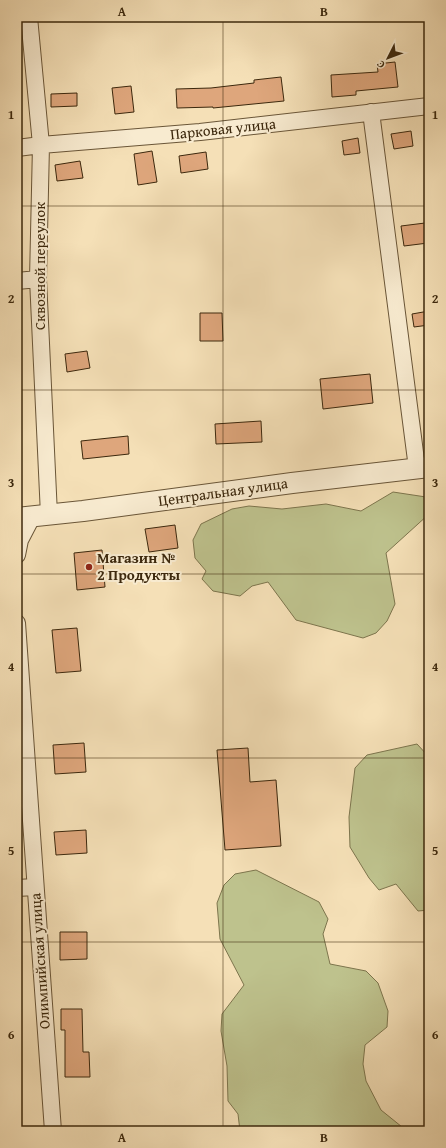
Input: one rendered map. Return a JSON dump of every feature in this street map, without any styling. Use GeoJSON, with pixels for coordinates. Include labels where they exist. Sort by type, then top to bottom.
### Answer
{"type":"FeatureCollection","features":[{"type":"Feature","properties":{"kind":"street","name":"Сквозной переулок"},"geometry":{"type":"LineString","coordinates":[[29,17],[41,145],[33,517]]}},
{"type":"Feature","properties":{"kind":"street","name":"Парковая улица"},"geometry":{"type":"LineString","coordinates":[[17,148],[200,132],[429,106]]}},
{"type":"Feature","properties":{"kind":"street"},"geometry":{"type":"LineString","coordinates":[[371,112],[423,467]]}},
{"type":"Feature","properties":{"kind":"street"},"geometry":{"type":"LineString","coordinates":[[17,281],[38,278]]}},
{"type":"Feature","properties":{"kind":"street","name":"Центральная улица"},"geometry":{"type":"LineString","coordinates":[[33,517],[423,467]]}},
{"type":"Feature","properties":{"kind":"street"},"geometry":{"type":"LineString","coordinates":[[17,555],[20,540],[33,517]]}},
{"type":"Feature","properties":{"kind":"street","name":"Олимпийская улица"},"geometry":{"type":"LineString","coordinates":[[17,623],[53,1131]]}},
{"type":"Feature","properties":{"kind":"street"},"geometry":{"type":"LineString","coordinates":[[17,888],[35,887]]}},
{"type":"Feature","properties":{"kind":"green space"},"geometry":{"type":"Polygon","coordinates":[[[393,492],[426,497],[429,503],[429,514],[386,553],[395,604],[387,621],[376,633],[363,638],[296,620],[268,582],[252,586],[240,596],[213,591],[202,579],[206,571],[195,558],[193,540],[201,524],[232,509],[249,506],[282,509],[326,504],[361,511],[393,492]]]}},
{"type":"Feature","properties":{"kind":"green space"},"geometry":{"type":"Polygon","coordinates":[[[417,744],[429,757],[429,834],[426,852],[429,857],[429,910],[418,911],[396,884],[379,890],[369,878],[350,847],[349,817],[355,768],[367,755],[417,744]]]}},
{"type":"Feature","properties":{"kind":"green space"},"geometry":{"type":"Polygon","coordinates":[[[256,870],[319,902],[328,919],[323,934],[330,964],[366,971],[378,983],[388,1011],[387,1027],[365,1045],[363,1064],[366,1081],[381,1110],[407,1131],[240,1131],[238,1114],[228,1101],[227,1066],[221,1031],[222,1014],[244,985],[220,939],[217,903],[224,885],[235,874],[256,870]]]}},
{"type":"Feature","properties":{"kind":"building"},"geometry":{"type":"Polygon","coordinates":[[[395,62],[398,87],[356,91],[356,95],[332,97],[331,75],[378,72],[377,64],[395,62]]]}},
{"type":"Feature","properties":{"kind":"building"},"geometry":{"type":"Polygon","coordinates":[[[281,77],[284,101],[213,108],[177,108],[176,89],[211,88],[254,83],[254,80],[281,77]]]}},
{"type":"Feature","properties":{"kind":"building"},"geometry":{"type":"Polygon","coordinates":[[[131,86],[134,112],[115,114],[112,88],[131,86]]]}},
{"type":"Feature","properties":{"kind":"building"},"geometry":{"type":"Polygon","coordinates":[[[77,93],[77,106],[51,107],[51,94],[77,93]]]}},
{"type":"Feature","properties":{"kind":"building"},"geometry":{"type":"Polygon","coordinates":[[[411,131],[413,146],[394,149],[391,134],[411,131]]]}},
{"type":"Feature","properties":{"kind":"building"},"geometry":{"type":"Polygon","coordinates":[[[358,138],[360,153],[344,155],[342,141],[358,138]]]}},
{"type":"Feature","properties":{"kind":"building"},"geometry":{"type":"Polygon","coordinates":[[[152,151],[157,182],[138,185],[134,154],[152,151]]]}},
{"type":"Feature","properties":{"kind":"building"},"geometry":{"type":"Polygon","coordinates":[[[206,152],[208,169],[181,173],[179,156],[206,152]]]}},
{"type":"Feature","properties":{"kind":"building"},"geometry":{"type":"Polygon","coordinates":[[[80,161],[83,178],[57,181],[55,165],[80,161]]]}},
{"type":"Feature","properties":{"kind":"building"},"geometry":{"type":"Polygon","coordinates":[[[425,223],[428,243],[404,246],[401,226],[425,223]]]}},
{"type":"Feature","properties":{"kind":"building"},"geometry":{"type":"Polygon","coordinates":[[[429,311],[429,325],[414,327],[412,314],[429,311]]]}},
{"type":"Feature","properties":{"kind":"building"},"geometry":{"type":"Polygon","coordinates":[[[200,313],[222,313],[223,341],[200,341],[200,313]]]}},
{"type":"Feature","properties":{"kind":"building"},"geometry":{"type":"Polygon","coordinates":[[[87,351],[90,368],[67,372],[65,354],[87,351]]]}},
{"type":"Feature","properties":{"kind":"building"},"geometry":{"type":"Polygon","coordinates":[[[370,374],[373,403],[323,409],[320,379],[370,374]]]}},
{"type":"Feature","properties":{"kind":"building"},"geometry":{"type":"Polygon","coordinates":[[[261,421],[262,442],[216,444],[215,424],[261,421]]]}},
{"type":"Feature","properties":{"kind":"building"},"geometry":{"type":"Polygon","coordinates":[[[128,436],[129,454],[83,459],[81,441],[128,436]]]}},
{"type":"Feature","properties":{"kind":"building"},"geometry":{"type":"Polygon","coordinates":[[[175,525],[178,548],[149,552],[145,529],[175,525]]]}},
{"type":"Feature","properties":{"kind":"building"},"geometry":{"type":"Polygon","coordinates":[[[102,550],[105,587],[77,590],[74,553],[102,550]]]}},
{"type":"Feature","properties":{"kind":"building"},"geometry":{"type":"Polygon","coordinates":[[[77,628],[81,671],[56,673],[52,630],[77,628]]]}},
{"type":"Feature","properties":{"kind":"building"},"geometry":{"type":"Polygon","coordinates":[[[84,743],[86,772],[55,774],[53,745],[84,743]]]}},
{"type":"Feature","properties":{"kind":"building"},"geometry":{"type":"Polygon","coordinates":[[[248,748],[250,782],[276,780],[281,846],[225,850],[217,750],[248,748]]]}},
{"type":"Feature","properties":{"kind":"building"},"geometry":{"type":"Polygon","coordinates":[[[86,830],[87,853],[56,855],[54,832],[86,830]]]}},
{"type":"Feature","properties":{"kind":"building"},"geometry":{"type":"Polygon","coordinates":[[[60,932],[87,932],[87,959],[60,960],[60,932]]]}},
{"type":"Feature","properties":{"kind":"building"},"geometry":{"type":"Polygon","coordinates":[[[61,1009],[82,1009],[83,1052],[89,1052],[90,1077],[65,1077],[65,1030],[61,1030],[61,1009]]]}},
{"type":"Feature","properties":{"kind":"place","name":"Магазин № 2 Продукты"},"geometry":{"type":"Point","coordinates":[89,567]}}]}
